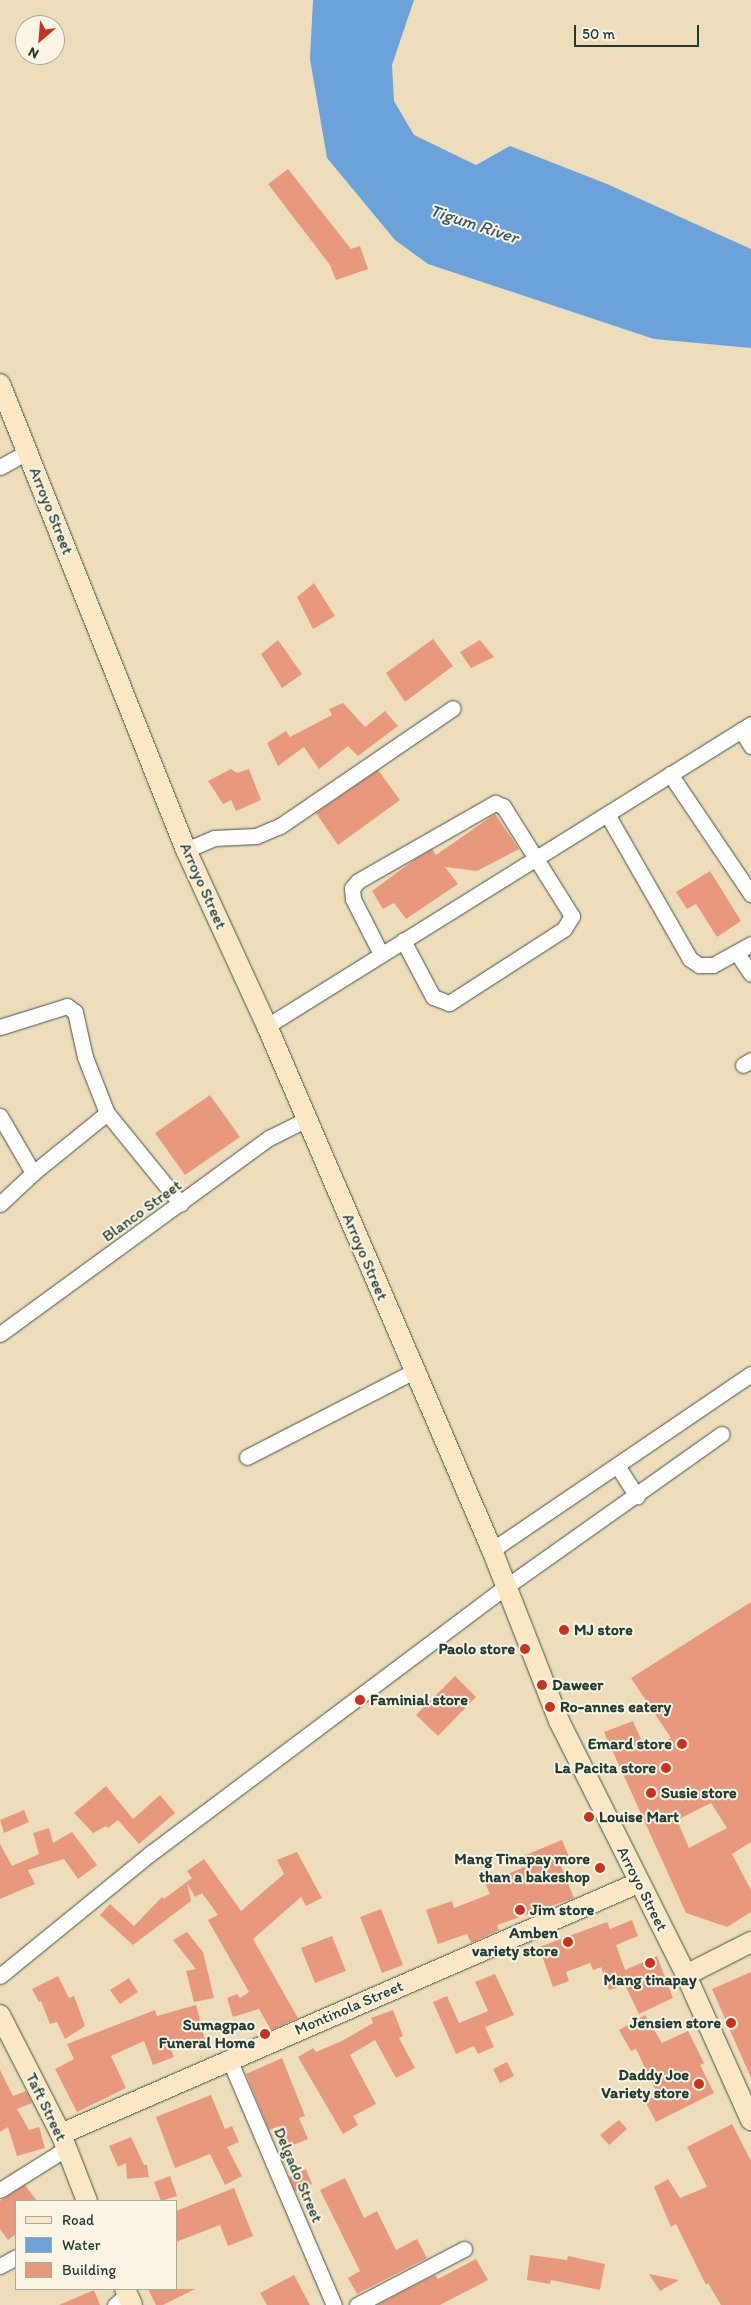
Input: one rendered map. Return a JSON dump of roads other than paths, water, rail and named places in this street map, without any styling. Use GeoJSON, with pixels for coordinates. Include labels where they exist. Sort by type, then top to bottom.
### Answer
{"type":"FeatureCollection","features":[{"type":"Feature","properties":{"kind":"street","name":"Arroyo Street"},"geometry":{"type":"LineString","coordinates":[[0,384],[186,850],[267,1026],[305,1120],[492,1550],[559,1721],[638,1883],[686,1975],[751,2120]]}},
{"type":"Feature","properties":{"kind":"street"},"geometry":{"type":"LineString","coordinates":[[0,467],[27,452]]}},
{"type":"Feature","properties":{"kind":"street"},"geometry":{"type":"LineString","coordinates":[[186,850],[214,838],[256,836],[280,826],[453,708]]}},
{"type":"Feature","properties":{"kind":"street"},"geometry":{"type":"LineString","coordinates":[[267,1026],[746,727],[751,746]]}},
{"type":"Feature","properties":{"kind":"street"},"geometry":{"type":"LineString","coordinates":[[670,774],[751,894]]}},
{"type":"Feature","properties":{"kind":"street"},"geometry":{"type":"LineString","coordinates":[[381,954],[353,899],[352,888],[358,881],[495,803],[503,806],[534,859],[572,916],[570,922],[449,1003],[433,997],[404,940]]}},
{"type":"Feature","properties":{"kind":"street"},"geometry":{"type":"LineString","coordinates":[[606,814],[690,959],[699,966],[713,965],[737,954],[751,944]]}},
{"type":"Feature","properties":{"kind":"street"},"geometry":{"type":"LineString","coordinates":[[737,954],[751,974]]}},
{"type":"Feature","properties":{"kind":"street"},"geometry":{"type":"LineString","coordinates":[[0,1027],[60,1007],[67,1006],[75,1012],[85,1057],[107,1113],[181,1204]]}},
{"type":"Feature","properties":{"kind":"street"},"geometry":{"type":"LineString","coordinates":[[0,1204],[33,1173],[107,1113]]}},
{"type":"Feature","properties":{"kind":"street"},"geometry":{"type":"LineString","coordinates":[[0,1116],[33,1173]]}},
{"type":"Feature","properties":{"kind":"street","name":"Blanco Street"},"geometry":{"type":"LineString","coordinates":[[0,1334],[181,1204],[269,1138],[305,1120]]}},
{"type":"Feature","properties":{"kind":"street"},"geometry":{"type":"LineString","coordinates":[[248,1457],[414,1371]]}},
{"type":"Feature","properties":{"kind":"street"},"geometry":{"type":"LineString","coordinates":[[492,1550],[618,1467],[751,1374]]}},
{"type":"Feature","properties":{"kind":"street"},"geometry":{"type":"LineString","coordinates":[[0,1976],[150,1852],[507,1586],[637,1496],[722,1434]]}},
{"type":"Feature","properties":{"kind":"street"},"geometry":{"type":"LineString","coordinates":[[618,1467],[637,1496]]}},
{"type":"Feature","properties":{"kind":"street","name":"Montinola Street"},"geometry":{"type":"LineString","coordinates":[[64,2141],[229,2060],[638,1883]]}},
{"type":"Feature","properties":{"kind":"street"},"geometry":{"type":"LineString","coordinates":[[686,1975],[751,1942]]}},
{"type":"Feature","properties":{"kind":"street","name":"Taft Street"},"geometry":{"type":"LineString","coordinates":[[0,2015],[64,2141],[87,2200]]}},
{"type":"Feature","properties":{"kind":"street","name":"Delgado Street"},"geometry":{"type":"LineString","coordinates":[[229,2060],[334,2305]]}},
{"type":"Feature","properties":{"kind":"street"},"geometry":{"type":"LineString","coordinates":[[0,2190],[64,2141]]}},
{"type":"Feature","properties":{"kind":"street"},"geometry":{"type":"LineString","coordinates":[[357,2305],[464,2249]]}},
{"type":"Feature","properties":{"kind":"street"},"geometry":{"type":"LineString","coordinates":[[0,2266],[15,2258]]}},
{"type":"Feature","properties":{"kind":"water","name":"Tigum River"},"geometry":{"type":"Polygon","coordinates":[[[313,0],[414,0],[392,65],[394,101],[414,135],[476,165],[510,146],[607,184],[751,249],[751,348],[654,339],[428,264],[395,240],[327,158],[310,59],[313,0]]]}},
{"type":"Feature","properties":{"kind":"place","name":"MJ store"},"geometry":{"type":"Point","coordinates":[564,1630]}},
{"type":"Feature","properties":{"kind":"place","name":"Paolo store"},"geometry":{"type":"Point","coordinates":[525,1649]}},
{"type":"Feature","properties":{"kind":"place","name":"Daweer"},"geometry":{"type":"Point","coordinates":[542,1685]}},
{"type":"Feature","properties":{"kind":"place","name":"Faminial store"},"geometry":{"type":"Point","coordinates":[360,1700]}},
{"type":"Feature","properties":{"kind":"place","name":"Ro-annes eatery"},"geometry":{"type":"Point","coordinates":[550,1707]}},
{"type":"Feature","properties":{"kind":"place","name":"Emard store"},"geometry":{"type":"Point","coordinates":[682,1744]}},
{"type":"Feature","properties":{"kind":"place","name":"La Pacita store"},"geometry":{"type":"Point","coordinates":[666,1768]}},
{"type":"Feature","properties":{"kind":"place","name":"Susie store"},"geometry":{"type":"Point","coordinates":[651,1793]}},
{"type":"Feature","properties":{"kind":"place","name":"Louise Mart"},"geometry":{"type":"Point","coordinates":[589,1817]}},
{"type":"Feature","properties":{"kind":"place","name":"Mang Tinapay more than a bakeshop"},"geometry":{"type":"Point","coordinates":[600,1868]}},
{"type":"Feature","properties":{"kind":"place","name":"Jim store"},"geometry":{"type":"Point","coordinates":[520,1910]}},
{"type":"Feature","properties":{"kind":"place","name":"Amben variety store"},"geometry":{"type":"Point","coordinates":[568,1942]}},
{"type":"Feature","properties":{"kind":"place","name":"Mang tinapay"},"geometry":{"type":"Point","coordinates":[650,1963]}},
{"type":"Feature","properties":{"kind":"place","name":"Jensien store"},"geometry":{"type":"Point","coordinates":[731,2023]}},
{"type":"Feature","properties":{"kind":"place","name":"Sumagpao Funeral Home"},"geometry":{"type":"Point","coordinates":[265,2034]}},
{"type":"Feature","properties":{"kind":"place","name":"Daddy Joe Variety store"},"geometry":{"type":"Point","coordinates":[699,2084]}}]}
